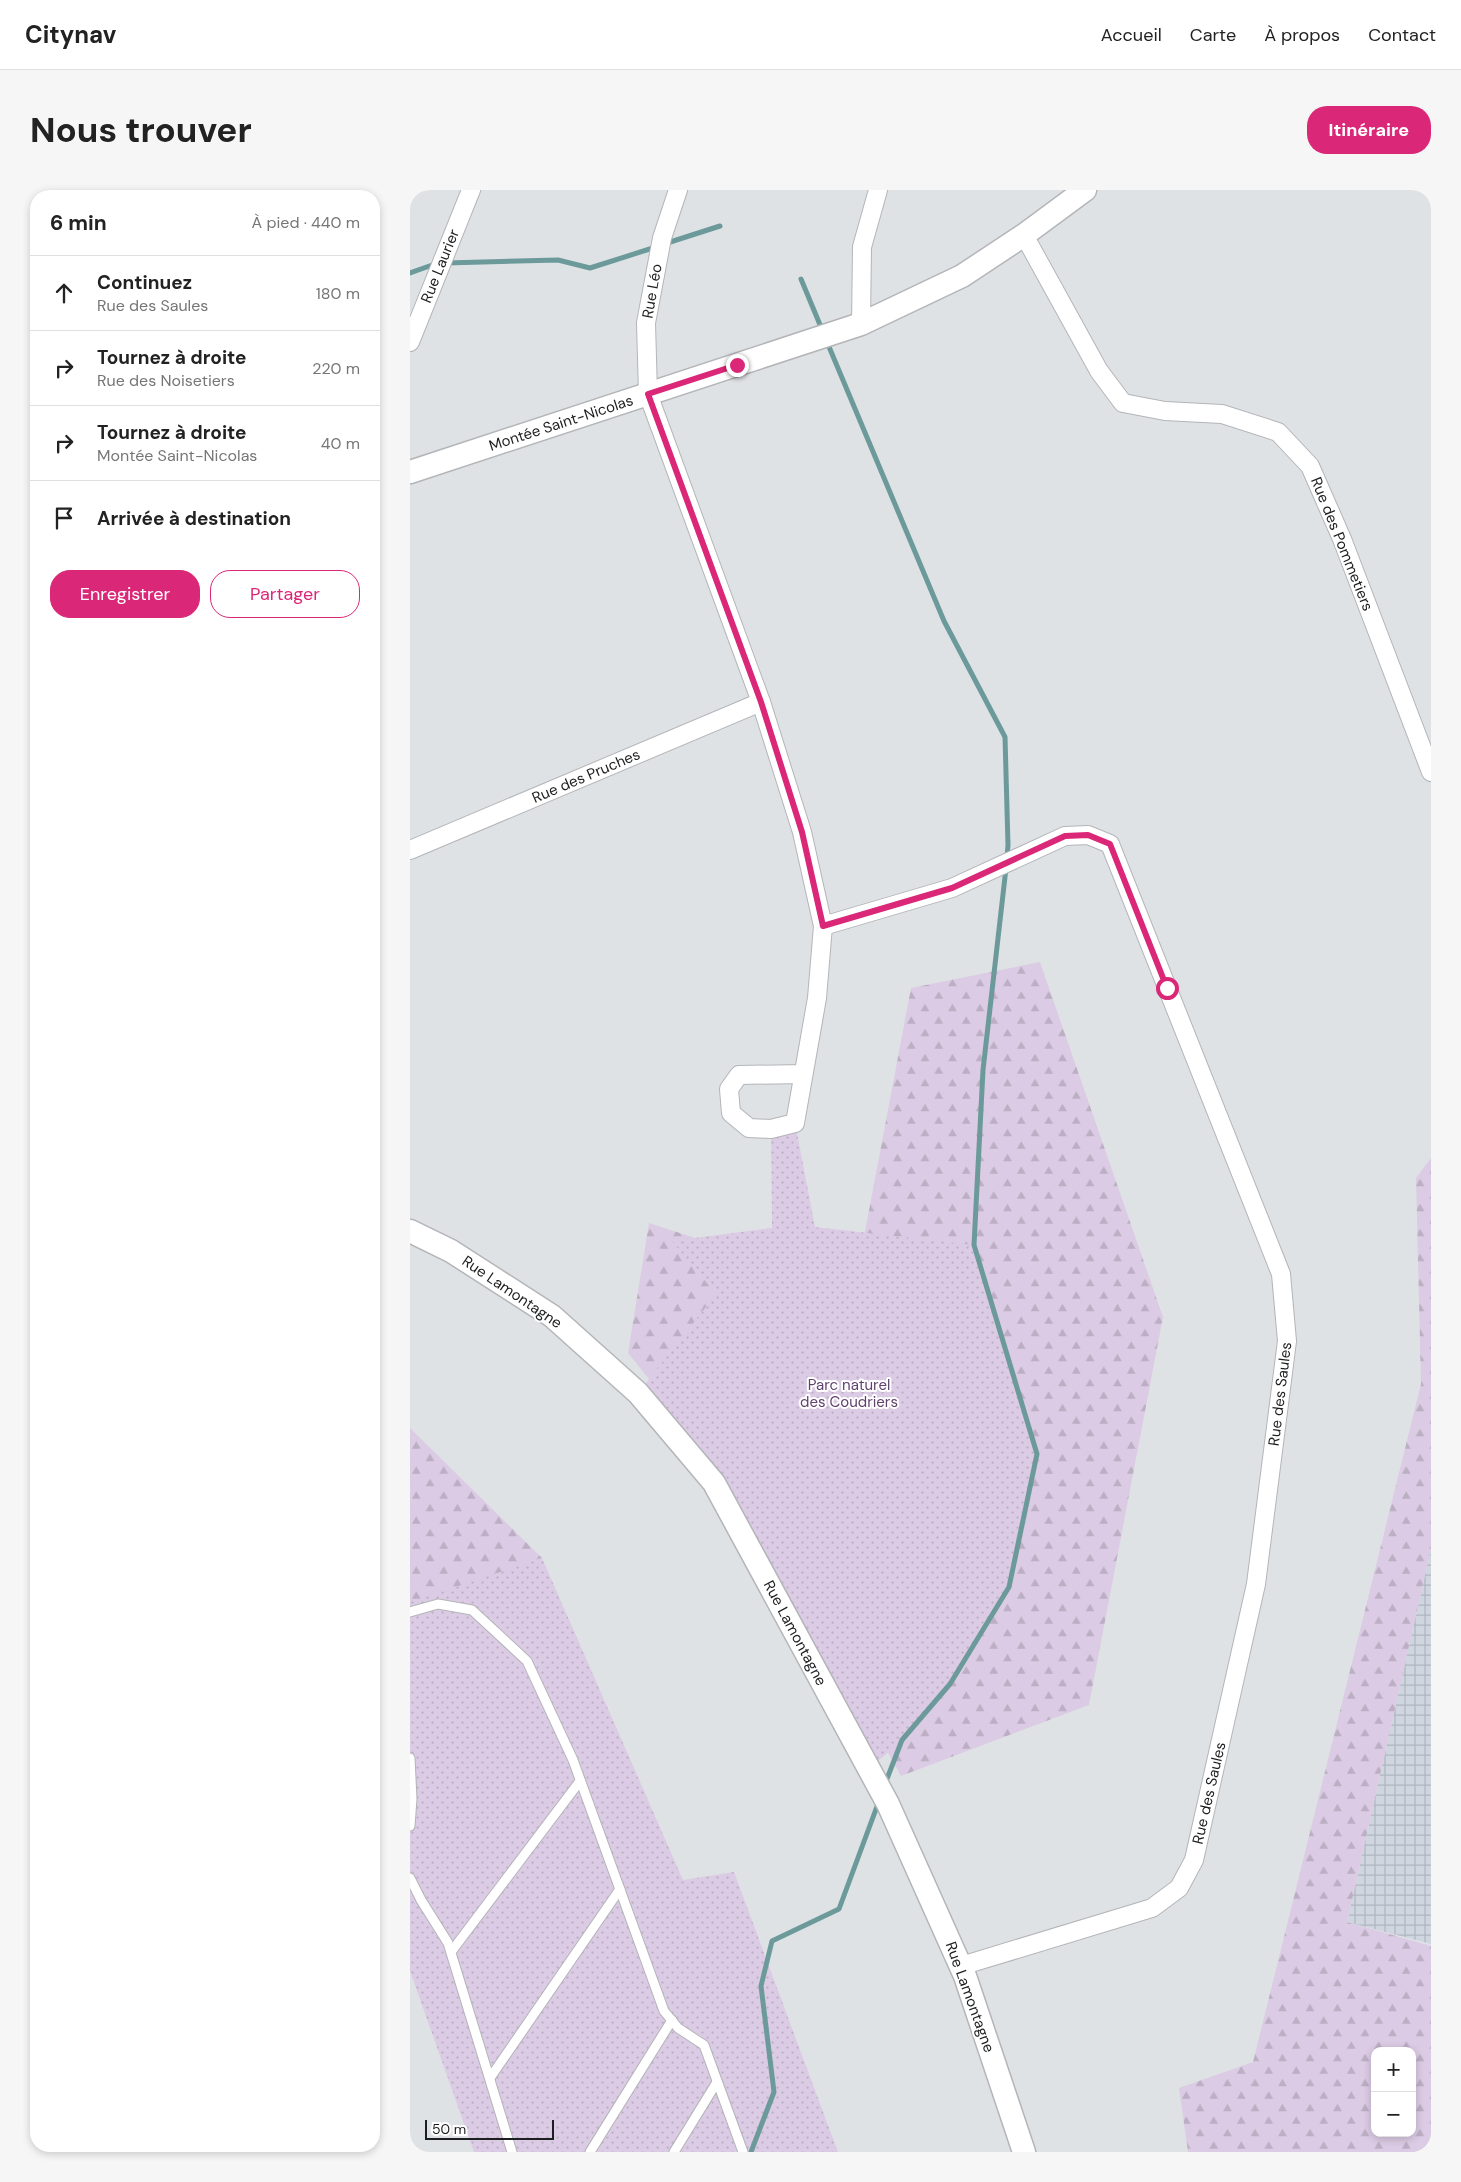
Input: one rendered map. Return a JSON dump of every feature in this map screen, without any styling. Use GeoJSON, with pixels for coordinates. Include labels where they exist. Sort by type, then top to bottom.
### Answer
{"type":"FeatureCollection","features":[{"type":"Feature","properties":{"kind":"street","name":"Rue Laurier"},"geometry":{"type":"LineString","coordinates":[[410,342],[470,190]]}},
{"type":"Feature","properties":{"kind":"street","name":"Rue Léo"},"geometry":{"type":"LineString","coordinates":[[678,190],[662,238],[646,323],[648,394],[761,702],[802,832],[823,926],[816,998],[795,1124],[771,1129],[749,1128],[730,1113],[729,1089],[739,1075],[803,1074]]}},
{"type":"Feature","properties":{"kind":"street"},"geometry":{"type":"LineString","coordinates":[[861,324],[862,247],[878,190]]}},
{"type":"Feature","properties":{"kind":"street","name":"Montée Saint-Nicolas"},"geometry":{"type":"LineString","coordinates":[[410,472],[861,324],[962,276],[1024,235],[1085,190]]}},
{"type":"Feature","properties":{"kind":"street","name":"Rue des Pommetiers"},"geometry":{"type":"LineString","coordinates":[[1024,235],[1099,370],[1123,403],[1165,410],[1222,414],[1278,432],[1310,466],[1342,539],[1431,772]]}},
{"type":"Feature","properties":{"kind":"street","name":"Rue des Pruches"},"geometry":{"type":"LineString","coordinates":[[410,850],[761,702]]}},
{"type":"Feature","properties":{"kind":"street","name":"Rue des Saules"},"geometry":{"type":"LineString","coordinates":[[823,926],[952,888],[1065,836],[1088,835],[1110,844],[1280,1274],[1287,1342],[1256,1584],[1194,1860],[1180,1888],[1152,1908],[961,1966]]}},
{"type":"Feature","properties":{"kind":"street","name":"Rue Lamontagne"},"geometry":{"type":"LineString","coordinates":[[410,1231],[451,1251],[552,1316],[638,1393],[714,1483],[888,1804],[961,1966],[1024,2152]]}},
{"type":"Feature","properties":{"kind":"lane"},"geometry":{"type":"LineString","coordinates":[[410,1612],[438,1604],[472,1610],[527,1661],[572,1760],[664,2011],[678,2028],[704,2045],[743,2152]]}},
{"type":"Feature","properties":{"kind":"lane"},"geometry":{"type":"LineString","coordinates":[[410,1758],[412,1799],[410,1826]]}},
{"type":"Feature","properties":{"kind":"lane"},"geometry":{"type":"LineString","coordinates":[[451,1952],[580,1781]]}},
{"type":"Feature","properties":{"kind":"lane"},"geometry":{"type":"LineString","coordinates":[[410,1878],[421,1900],[448,1943],[512,2152]]}},
{"type":"Feature","properties":{"kind":"lane"},"geometry":{"type":"LineString","coordinates":[[490,2078],[620,1889]]}},
{"type":"Feature","properties":{"kind":"lane"},"geometry":{"type":"LineString","coordinates":[[590,2152],[672,2020]]}},
{"type":"Feature","properties":{"kind":"lane"},"geometry":{"type":"LineString","coordinates":[[674,2152],[717,2082]]}},
{"type":"Feature","properties":{"kind":"shaded area"},"geometry":{"type":"Polygon","coordinates":[[[1431,1548],[1431,1944],[1347,1922],[1431,1548]]]}},
{"type":"Feature","properties":{"kind":"green space"},"geometry":{"type":"Polygon","coordinates":[[[1040,962],[1163,1317],[1089,1705],[901,1776],[755,1511],[628,1353],[649,1223],[854,1290],[911,988],[1040,962]]]}},
{"type":"Feature","properties":{"kind":"green space","name":"Parc naturel des Coudriers"},"geometry":{"type":"Polygon","coordinates":[[[795,1123],[815,1227],[974,1245],[1037,1454],[1009,1587],[950,1684],[902,1740],[869,1769],[714,1483],[638,1393],[716,1294],[672,1241],[772,1228],[771,1129],[795,1123]]]}},
{"type":"Feature","properties":{"kind":"green space"},"geometry":{"type":"Polygon","coordinates":[[[1431,1158],[1431,1548],[1347,1922],[1431,1946],[1431,2152],[1188,2152],[1179,2088],[1253,2062],[1421,1384],[1416,1178],[1431,1158]]]}},
{"type":"Feature","properties":{"kind":"green space"},"geometry":{"type":"Polygon","coordinates":[[[410,1428],[542,1558],[410,1604],[410,1428]]]}},
{"type":"Feature","properties":{"kind":"green space"},"geometry":{"type":"Polygon","coordinates":[[[542,1558],[683,1880],[734,1872],[838,2152],[474,2152],[410,1971],[410,1602],[542,1558]]]}},
{"type":"Feature","properties":{"kind":"waterway"},"geometry":{"type":"LineString","coordinates":[[664,244],[720,226]]}},
{"type":"Feature","properties":{"kind":"waterway"},"geometry":{"type":"LineString","coordinates":[[446,263],[558,260],[590,268],[656,247]]}},
{"type":"Feature","properties":{"kind":"waterway"},"geometry":{"type":"LineString","coordinates":[[410,273],[438,263]]}},
{"type":"Feature","properties":{"kind":"waterway"},"geometry":{"type":"LineString","coordinates":[[801,279],[823,332]]}},
{"type":"Feature","properties":{"kind":"waterway"},"geometry":{"type":"LineString","coordinates":[[827,342],[944,621],[1005,737],[1007,857]]}},
{"type":"Feature","properties":{"kind":"waterway"},"geometry":{"type":"LineString","coordinates":[[885,1784],[902,1740],[950,1684],[1009,1587],[1037,1454],[974,1245],[983,1070],[1006,868]]}},
{"type":"Feature","properties":{"kind":"waterway"},"geometry":{"type":"LineString","coordinates":[[751,2152],[774,2092],[761,1986],[772,1941],[839,1909],[879,1801]]}},
{"type":"Feature","properties":{"kind":"route"},"geometry":{"type":"LineString","coordinates":[[737,365],[648,394],[761,702],[802,832],[823,926],[952,888],[1065,836],[1088,835],[1110,844],[1167,988]]}}]}
